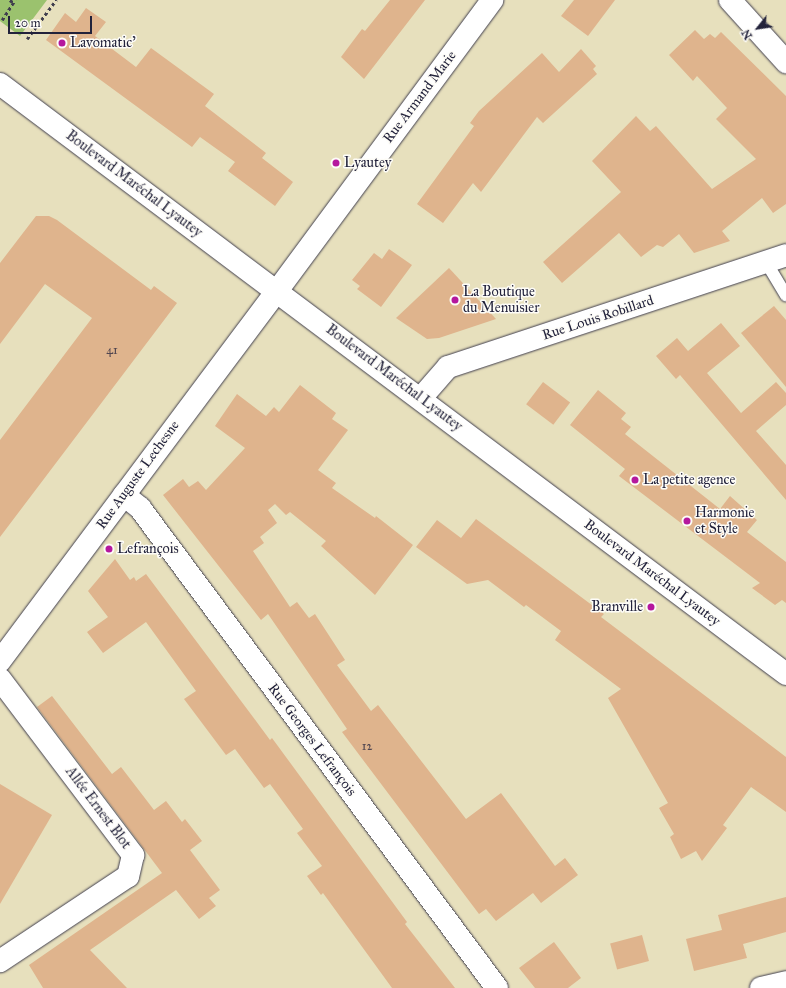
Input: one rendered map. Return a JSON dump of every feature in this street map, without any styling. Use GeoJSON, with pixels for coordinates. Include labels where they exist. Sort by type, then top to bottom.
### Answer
{"type":"FeatureCollection","features":[{"type":"Feature","properties":{"kind":"street","name":"Rue Armand Marie"},"geometry":{"type":"LineString","coordinates":[[277,291],[492,0]]}},
{"type":"Feature","properties":{"kind":"street"},"geometry":{"type":"LineString","coordinates":[[730,0],[786,62]]}},
{"type":"Feature","properties":{"kind":"street","name":"Boulevard Maréchal Lyautey"},"geometry":{"type":"LineString","coordinates":[[0,84],[421,398],[786,674]]}},
{"type":"Feature","properties":{"kind":"street","name":"Rue Louis Robillard"},"geometry":{"type":"LineString","coordinates":[[421,398],[448,367],[776,259]]}},
{"type":"Feature","properties":{"kind":"street","name":"Rue Auguste Lechesne"},"geometry":{"type":"LineString","coordinates":[[0,661],[277,291]]}},
{"type":"Feature","properties":{"kind":"street","name":"Rue Georges Lefrançois"},"geometry":{"type":"LineString","coordinates":[[124,495],[140,508],[496,988]]}},
{"type":"Feature","properties":{"kind":"street","name":"Allée Ernest Blot"},"geometry":{"type":"LineString","coordinates":[[0,679],[134,855],[128,876],[0,961]]}},
{"type":"Feature","properties":{"kind":"street"},"geometry":{"type":"LineString","coordinates":[[762,988],[786,982]]}},
{"type":"Feature","properties":{"kind":"lane"},"geometry":{"type":"LineString","coordinates":[[776,259],[786,295]]}},
{"type":"Feature","properties":{"kind":"path"},"geometry":{"type":"LineString","coordinates":[[2,20],[15,1],[10,0]]}},
{"type":"Feature","properties":{"kind":"path"},"geometry":{"type":"LineString","coordinates":[[27,39],[56,0]]}},
{"type":"Feature","properties":{"kind":"green space"},"geometry":{"type":"Polygon","coordinates":[[[0,0],[47,0],[20,36],[0,21],[0,0]]]}},
{"type":"Feature","properties":{"kind":"building"},"geometry":{"type":"Polygon","coordinates":[[[390,0],[425,0],[364,79],[341,57],[362,29],[365,31],[390,0]]]}},
{"type":"Feature","properties":{"kind":"building"},"geometry":{"type":"Polygon","coordinates":[[[574,0],[615,0],[588,36],[561,16],[574,0]]]}},
{"type":"Feature","properties":{"kind":"building"},"geometry":{"type":"Polygon","coordinates":[[[86,8],[106,22],[95,36],[136,67],[151,48],[214,94],[205,106],[266,153],[262,158],[293,182],[275,206],[228,171],[235,162],[200,137],[192,147],[46,40],[65,13],[76,22],[86,8]]]}},
{"type":"Feature","properties":{"kind":"building"},"geometry":{"type":"Polygon","coordinates":[[[695,30],[704,39],[710,34],[715,38],[721,32],[786,96],[786,204],[773,213],[762,198],[722,231],[730,241],[694,253],[679,234],[663,247],[657,245],[641,257],[619,233],[562,283],[543,262],[621,192],[592,161],[636,116],[650,131],[656,126],[712,189],[756,159],[716,119],[727,108],[697,76],[693,81],[669,55],[695,30]]]}},
{"type":"Feature","properties":{"kind":"building"},"geometry":{"type":"Polygon","coordinates":[[[581,49],[596,66],[593,69],[597,74],[543,123],[537,117],[481,192],[473,183],[443,223],[417,204],[474,126],[470,123],[479,111],[542,53],[559,72],[581,49]]]}},
{"type":"Feature","properties":{"kind":"building"},"geometry":{"type":"Polygon","coordinates":[[[36,216],[49,216],[57,220],[151,290],[154,286],[177,303],[0,537],[0,440],[92,318],[45,284],[0,344],[0,263],[36,216]]]}},
{"type":"Feature","properties":{"kind":"building"},"geometry":{"type":"Polygon","coordinates":[[[389,249],[412,265],[381,307],[357,289],[360,286],[352,280],[374,253],[382,259],[389,249]]]}},
{"type":"Feature","properties":{"kind":"building","name":"La Boutique du Menuisier"},"geometry":{"type":"Polygon","coordinates":[[[449,268],[496,319],[439,338],[427,339],[396,318],[449,268]]]}},
{"type":"Feature","properties":{"kind":"building"},"geometry":{"type":"Polygon","coordinates":[[[774,306],[786,320],[786,387],[741,333],[774,306]]]}},
{"type":"Feature","properties":{"kind":"building"},"geometry":{"type":"Polygon","coordinates":[[[721,323],[740,346],[707,373],[741,413],[776,382],[786,393],[786,405],[756,431],[786,465],[786,500],[680,375],[676,379],[656,356],[677,338],[688,351],[721,323]]]}},
{"type":"Feature","properties":{"kind":"building"},"geometry":{"type":"Polygon","coordinates":[[[543,382],[570,402],[553,425],[526,404],[543,382]]]}},
{"type":"Feature","properties":{"kind":"building"},"geometry":{"type":"Polygon","coordinates":[[[300,385],[336,413],[332,419],[348,430],[318,470],[336,483],[332,488],[375,518],[376,516],[413,545],[375,595],[321,546],[326,541],[290,512],[286,515],[275,504],[268,510],[277,523],[260,537],[264,543],[253,551],[290,607],[297,602],[309,618],[315,614],[345,660],[337,665],[371,711],[378,705],[466,819],[501,793],[555,866],[565,858],[578,875],[541,903],[533,893],[496,921],[486,909],[479,914],[342,732],[347,729],[268,614],[261,620],[163,495],[183,479],[189,487],[198,481],[206,490],[245,448],[215,426],[237,394],[266,416],[274,407],[279,412],[300,385]]]}},
{"type":"Feature","properties":{"kind":"building"},"geometry":{"type":"Polygon","coordinates":[[[598,390],[626,413],[621,419],[631,427],[625,434],[720,509],[730,496],[757,520],[747,532],[786,562],[786,603],[782,600],[775,605],[752,588],[760,583],[619,476],[625,469],[570,425],[598,390]]]}},
{"type":"Feature","properties":{"kind":"building"},"geometry":{"type":"Polygon","coordinates":[[[476,519],[604,614],[601,617],[786,757],[786,812],[751,787],[723,825],[727,828],[702,861],[696,851],[681,859],[670,837],[674,834],[659,808],[668,803],[608,698],[621,689],[555,640],[561,631],[526,605],[524,607],[488,580],[467,584],[416,547],[437,520],[461,538],[476,519]]]}},
{"type":"Feature","properties":{"kind":"building"},"geometry":{"type":"Polygon","coordinates":[[[115,559],[130,580],[134,577],[136,581],[146,574],[270,740],[272,738],[407,922],[405,924],[455,988],[392,988],[323,893],[321,895],[307,876],[322,866],[297,833],[303,829],[270,784],[264,788],[235,749],[226,755],[184,699],[196,691],[146,622],[103,653],[87,632],[108,617],[88,591],[115,559]]]}},
{"type":"Feature","properties":{"kind":"building"},"geometry":{"type":"Polygon","coordinates":[[[52,696],[112,774],[121,767],[154,810],[166,801],[182,822],[185,819],[202,841],[190,850],[220,890],[209,898],[216,906],[199,919],[176,890],[90,950],[127,988],[43,988],[29,965],[162,873],[37,707],[52,696]]]}},
{"type":"Feature","properties":{"kind":"building"},"geometry":{"type":"Polygon","coordinates":[[[0,784],[52,815],[0,904],[0,784]]]}},
{"type":"Feature","properties":{"kind":"building"},"geometry":{"type":"Polygon","coordinates":[[[786,897],[786,932],[743,944],[747,958],[694,971],[686,939],[722,930],[718,915],[786,897]]]}},
{"type":"Feature","properties":{"kind":"building"},"geometry":{"type":"Polygon","coordinates":[[[642,935],[649,961],[617,970],[610,944],[642,935]]]}},
{"type":"Feature","properties":{"kind":"building"},"geometry":{"type":"Polygon","coordinates":[[[554,942],[581,978],[568,988],[535,988],[519,968],[554,942]]]}},
{"type":"Feature","properties":{"kind":"place","name":"Lavomatic'"},"geometry":{"type":"Point","coordinates":[62,43]}},
{"type":"Feature","properties":{"kind":"place","name":"Lyautey"},"geometry":{"type":"Point","coordinates":[336,163]}},
{"type":"Feature","properties":{"kind":"place","name":"La Boutique du Menuisier"},"geometry":{"type":"Point","coordinates":[455,300]}},
{"type":"Feature","properties":{"kind":"place","name":"La petite agence"},"geometry":{"type":"Point","coordinates":[635,480]}},
{"type":"Feature","properties":{"kind":"place","name":"Harmonie et Style"},"geometry":{"type":"Point","coordinates":[687,521]}},
{"type":"Feature","properties":{"kind":"place","name":"Lefrançois"},"geometry":{"type":"Point","coordinates":[109,549]}},
{"type":"Feature","properties":{"kind":"place","name":"Branville"},"geometry":{"type":"Point","coordinates":[651,607]}}]}
